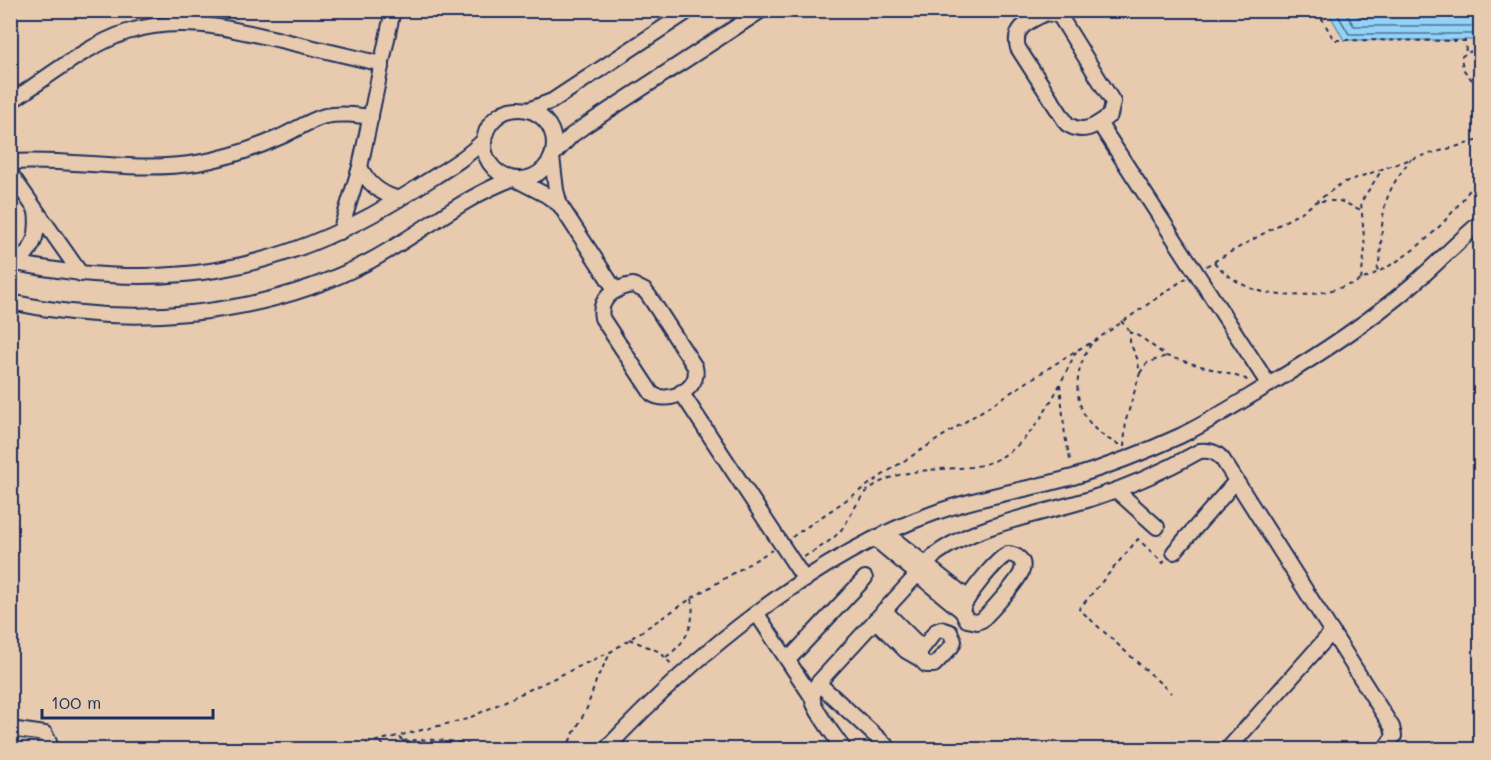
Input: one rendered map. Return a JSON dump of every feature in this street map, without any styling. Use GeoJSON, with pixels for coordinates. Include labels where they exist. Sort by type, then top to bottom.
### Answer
{"type":"FeatureCollection","features":[{"type":"Feature","properties":{"kind":"street"},"geometry":{"type":"LineString","coordinates":[[340,232],[360,167],[393,10]]}},
{"type":"Feature","properties":{"kind":"street"},"geometry":{"type":"LineString","coordinates":[[528,110],[552,101],[690,10]]}},
{"type":"Feature","properties":{"kind":"street"},"geometry":{"type":"LineString","coordinates":[[10,302],[58,311],[145,316],[189,313],[236,306],[282,296],[326,281],[369,261],[490,188],[514,179],[527,179],[537,174],[583,126],[762,10]]}},
{"type":"Feature","properties":{"kind":"street"},"geometry":{"type":"LineString","coordinates":[[1046,13],[1061,18],[1111,96],[1113,109],[1110,115],[1086,130],[1079,130],[1067,124],[1018,48],[1016,36],[1028,16],[1046,13]]}},
{"type":"Feature","properties":{"kind":"street"},"geometry":{"type":"LineString","coordinates":[[10,102],[111,38],[144,27],[162,24],[197,23],[214,26],[382,64]]}},
{"type":"Feature","properties":{"kind":"street"},"geometry":{"type":"LineString","coordinates":[[560,205],[546,195],[500,174],[490,166],[483,141],[485,131],[498,115],[518,109],[528,110],[541,116],[550,127],[554,141],[552,156],[560,205],[616,291]]}},
{"type":"Feature","properties":{"kind":"street"},"geometry":{"type":"LineString","coordinates":[[10,162],[42,161],[137,167],[178,166],[238,153],[327,116],[344,114],[371,117]]}},
{"type":"Feature","properties":{"kind":"street"},"geometry":{"type":"LineString","coordinates":[[1099,123],[1269,385]]}},
{"type":"Feature","properties":{"kind":"street"},"geometry":{"type":"LineString","coordinates":[[13,262],[81,274],[146,277],[226,269],[275,257],[340,232],[399,199],[467,155],[483,141]]}},
{"type":"Feature","properties":{"kind":"street"},"geometry":{"type":"LineString","coordinates":[[360,167],[375,188],[399,199]]}},
{"type":"Feature","properties":{"kind":"street"},"geometry":{"type":"LineString","coordinates":[[10,172],[81,274]]}},
{"type":"Feature","properties":{"kind":"street"},"geometry":{"type":"LineString","coordinates":[[13,262],[29,252],[34,244],[38,227],[36,211]]}},
{"type":"Feature","properties":{"kind":"street"},"geometry":{"type":"LineString","coordinates":[[605,750],[681,675],[757,614],[805,580],[881,536],[916,520],[959,504],[1073,477],[1125,452],[1181,436],[1256,394],[1328,349],[1384,308],[1438,263],[1480,223]]}},
{"type":"Feature","properties":{"kind":"street"},"geometry":{"type":"LineString","coordinates":[[626,286],[639,287],[645,291],[655,305],[695,368],[696,378],[681,392],[668,399],[652,394],[606,323],[601,306],[607,297],[616,291],[626,286]]}},
{"type":"Feature","properties":{"kind":"street"},"geometry":{"type":"LineString","coordinates":[[681,392],[805,580]]}},
{"type":"Feature","properties":{"kind":"street"},"geometry":{"type":"LineString","coordinates":[[812,698],[818,683],[920,569],[947,545],[972,533],[1116,490],[1155,475],[1200,451],[1207,450],[1219,455],[1392,727],[1394,736],[1384,750]]}},
{"type":"Feature","properties":{"kind":"street"},"geometry":{"type":"LineString","coordinates":[[1174,552],[1236,481]]}},
{"type":"Feature","properties":{"kind":"street"},"geometry":{"type":"LineString","coordinates":[[1116,490],[1157,527]]}},
{"type":"Feature","properties":{"kind":"street"},"geometry":{"type":"LineString","coordinates":[[881,536],[920,569],[962,611],[967,620],[977,622],[982,620],[1022,573],[1023,567],[1019,557],[1003,556],[962,606],[962,611]]}},
{"type":"Feature","properties":{"kind":"street"},"geometry":{"type":"LineString","coordinates":[[920,569],[968,598]]}},
{"type":"Feature","properties":{"kind":"street"},"geometry":{"type":"LineString","coordinates":[[788,660],[865,578]]}},
{"type":"Feature","properties":{"kind":"street"},"geometry":{"type":"LineString","coordinates":[[757,614],[844,750]]}},
{"type":"Feature","properties":{"kind":"street"},"geometry":{"type":"LineString","coordinates":[[880,615],[910,655],[921,654]]}},
{"type":"Feature","properties":{"kind":"street"},"geometry":{"type":"LineString","coordinates":[[1227,750],[1332,632]]}},
{"type":"Feature","properties":{"kind":"street"},"geometry":{"type":"LineString","coordinates":[[818,683],[891,750]]}},
{"type":"Feature","properties":{"kind":"street"},"geometry":{"type":"LineString","coordinates":[[10,729],[45,734],[49,742],[46,748],[39,749],[10,745]]}},
{"type":"Feature","properties":{"kind":"path"},"geometry":{"type":"LineString","coordinates":[[1317,10],[1334,40],[1465,41],[1466,53]]}},
{"type":"Feature","properties":{"kind":"path"},"geometry":{"type":"LineString","coordinates":[[1480,49],[1461,57],[1463,69],[1480,90]]}},
{"type":"Feature","properties":{"kind":"path"},"geometry":{"type":"LineString","coordinates":[[1196,272],[1318,201],[1342,183],[1411,159],[1480,140]]}},
{"type":"Feature","properties":{"kind":"path"},"geometry":{"type":"LineString","coordinates":[[1376,273],[1380,260],[1386,204],[1398,176],[1411,159]]}},
{"type":"Feature","properties":{"kind":"path"},"geometry":{"type":"LineString","coordinates":[[1361,280],[1365,249],[1361,202],[1383,168]]}},
{"type":"Feature","properties":{"kind":"path"},"geometry":{"type":"LineString","coordinates":[[1213,261],[1225,275],[1245,286],[1284,296],[1323,292],[1361,280],[1405,256],[1431,234],[1461,201],[1480,175]]}},
{"type":"Feature","properties":{"kind":"path"},"geometry":{"type":"LineString","coordinates":[[1318,201],[1340,201],[1361,210]]}},
{"type":"Feature","properties":{"kind":"path"},"geometry":{"type":"LineString","coordinates":[[1121,321],[1130,332],[1166,356],[1246,379],[1256,394]]}},
{"type":"Feature","properties":{"kind":"path"},"geometry":{"type":"LineString","coordinates":[[1130,332],[1130,344],[1137,358],[1140,374]]}},
{"type":"Feature","properties":{"kind":"path"},"geometry":{"type":"LineString","coordinates":[[1093,342],[1085,353],[1080,367],[1078,395],[1082,409],[1098,433],[1125,452]]}},
{"type":"Feature","properties":{"kind":"path"},"geometry":{"type":"LineString","coordinates":[[794,563],[837,534],[857,503],[877,484],[921,471],[986,463],[1015,449],[1036,425],[1077,350]]}},
{"type":"Feature","properties":{"kind":"path"},"geometry":{"type":"LineString","coordinates":[[1125,452],[1125,420],[1140,374],[1148,363],[1166,356]]}},
{"type":"Feature","properties":{"kind":"path"},"geometry":{"type":"LineString","coordinates":[[1060,384],[1065,436],[1073,477]]}},
{"type":"Feature","properties":{"kind":"path"},"geometry":{"type":"LineString","coordinates":[[1171,693],[1079,609],[1138,539],[1163,563],[1174,552]]}},
{"type":"Feature","properties":{"kind":"path"},"geometry":{"type":"LineString","coordinates":[[666,657],[678,649],[689,632],[694,612],[692,598]]}},
{"type":"Feature","properties":{"kind":"path"},"geometry":{"type":"LineString","coordinates":[[629,639],[660,652],[681,675]]}},
{"type":"Feature","properties":{"kind":"path"},"geometry":{"type":"LineString","coordinates":[[565,750],[580,723],[597,678],[612,651]]}},
{"type":"Feature","properties":{"kind":"path"},"geometry":{"type":"LineString","coordinates":[[400,736],[408,750]]}},
{"type":"Feature","properties":{"kind":"path"},"geometry":{"type":"LineString","coordinates":[[403,741],[436,739],[469,744],[486,750]]}},
{"type":"Feature","properties":{"kind":"path"},"geometry":{"type":"LineString","coordinates":[[381,741],[386,750]]}},
{"type":"Feature","properties":{"kind":"path"},"geometry":{"type":"LineString","coordinates":[[360,744],[363,750]]}},
{"type":"Feature","properties":{"kind":"water"},"geometry":{"type":"Polygon","coordinates":[[[1328,11],[1480,11],[1480,40],[1344,40],[1328,11]]]}}]}
